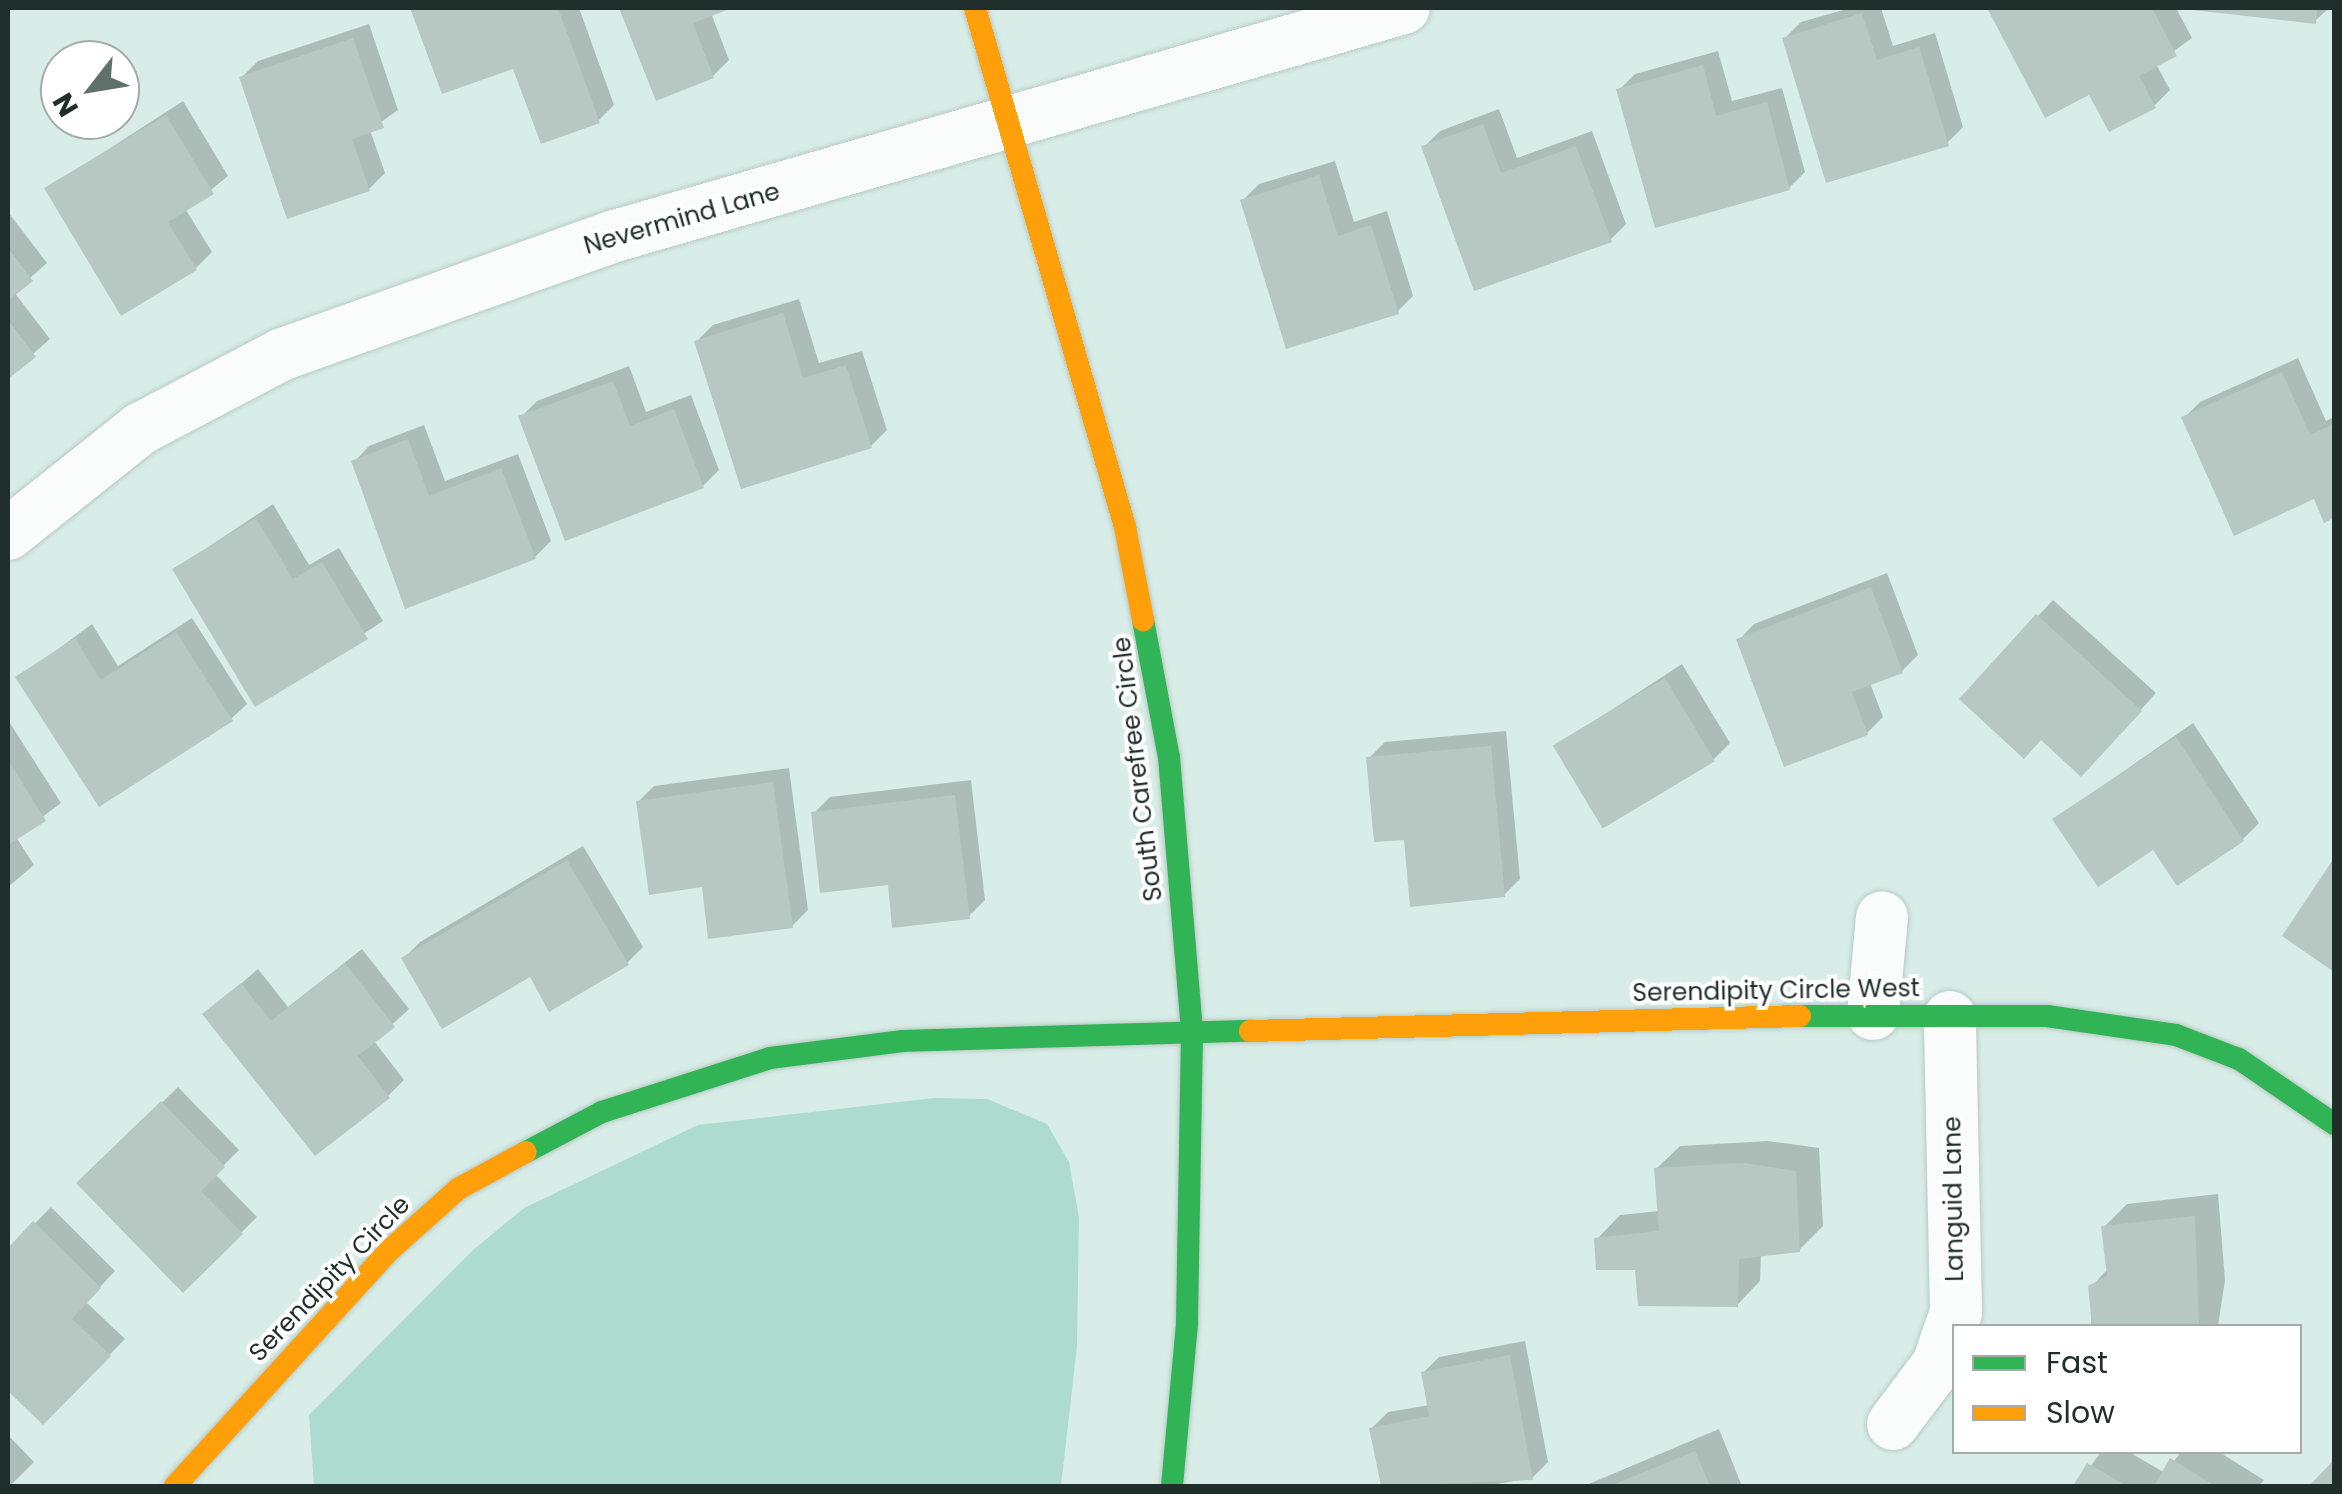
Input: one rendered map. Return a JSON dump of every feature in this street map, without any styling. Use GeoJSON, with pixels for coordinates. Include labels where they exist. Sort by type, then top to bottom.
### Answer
{"type":"FeatureCollection","features":[{"type":"Feature","properties":{"kind":"street","name":"South Carefree Circle"},"geometry":{"type":"LineString","coordinates":[[975,8],[1011,124],[1150,634],[1169,757],[1192,1033],[1187,1324],[1172,1486]]}},
{"type":"Feature","properties":{"kind":"street","name":"Nevermind Lane"},"geometry":{"type":"LineString","coordinates":[[8,534],[140,429],[282,354],[615,236],[1404,8]]}},
{"type":"Feature","properties":{"kind":"street"},"geometry":{"type":"LineString","coordinates":[[1873,1014],[1882,918]]}},
{"type":"Feature","properties":{"kind":"street","name":"Serendipity Circle West"},"geometry":{"type":"LineString","coordinates":[[1192,1033],[1873,1014],[2046,1016],[2176,1034],[2239,1059],[2334,1124]]}},
{"type":"Feature","properties":{"kind":"street","name":"Languid Lane"},"geometry":{"type":"LineString","coordinates":[[1894,1424],[1938,1364],[1956,1312],[1950,1017]]}},
{"type":"Feature","properties":{"kind":"street","name":"Serendipity Circle"},"geometry":{"type":"LineString","coordinates":[[175,1486],[391,1249],[458,1189],[602,1112],[770,1058],[903,1041],[1192,1033]]}},
{"type":"Feature","properties":{"kind":"green space"},"geometry":{"type":"Polygon","coordinates":[[[934,1098],[987,1099],[1047,1124],[1069,1162],[1079,1217],[1077,1346],[1061,1486],[314,1486],[309,1415],[472,1251],[524,1208],[698,1125],[934,1098]]]}},
{"type":"Feature","properties":{"kind":"building"},"geometry":{"type":"Polygon","coordinates":[[[410,8],[558,8],[600,123],[541,144],[513,69],[442,94],[410,8]]]}},
{"type":"Feature","properties":{"kind":"building"},"geometry":{"type":"Polygon","coordinates":[[[619,8],[732,8],[693,23],[714,78],[656,101],[619,8]]]}},
{"type":"Feature","properties":{"kind":"building"},"geometry":{"type":"Polygon","coordinates":[[[1987,8],[2152,8],[2177,56],[2139,76],[2156,108],[2109,132],[2089,95],[2045,118],[1987,8]]]}},
{"type":"Feature","properties":{"kind":"building"},"geometry":{"type":"Polygon","coordinates":[[[2175,8],[2317,8],[2316,24],[2175,8]]]}},
{"type":"Feature","properties":{"kind":"building"},"geometry":{"type":"Polygon","coordinates":[[[1862,13],[1877,60],[1919,47],[1949,146],[1826,183],[1782,38],[1862,13]]]}},
{"type":"Feature","properties":{"kind":"building"},"geometry":{"type":"Polygon","coordinates":[[[353,38],[384,128],[352,139],[370,191],[287,219],[239,77],[353,38]]]}},
{"type":"Feature","properties":{"kind":"building"},"geometry":{"type":"Polygon","coordinates":[[[1703,65],[1716,116],[1767,102],[1790,190],[1655,228],[1616,89],[1703,65]]]}},
{"type":"Feature","properties":{"kind":"building"},"geometry":{"type":"Polygon","coordinates":[[[166,115],[214,194],[168,222],[197,270],[121,316],[44,188],[124,140],[140,140],[140,131],[166,115]]]}},
{"type":"Feature","properties":{"kind":"building"},"geometry":{"type":"Polygon","coordinates":[[[1483,124],[1501,173],[1576,146],[1612,242],[1474,291],[1421,146],[1483,124]]]}},
{"type":"Feature","properties":{"kind":"building"},"geometry":{"type":"Polygon","coordinates":[[[1319,175],[1338,236],[1371,225],[1399,314],[1286,349],[1240,200],[1319,175]]]}},
{"type":"Feature","properties":{"kind":"building"},"geometry":{"type":"Polygon","coordinates":[[[8,248],[33,281],[8,301],[8,248]]]}},
{"type":"Feature","properties":{"kind":"building"},"geometry":{"type":"Polygon","coordinates":[[[783,313],[803,378],[846,365],[872,448],[741,489],[694,341],[783,313]]]}},
{"type":"Feature","properties":{"kind":"building"},"geometry":{"type":"Polygon","coordinates":[[[8,320],[36,357],[8,379],[8,320]]]}},
{"type":"Feature","properties":{"kind":"building"},"geometry":{"type":"Polygon","coordinates":[[[2282,372],[2310,435],[2334,424],[2334,518],[2324,523],[2314,499],[2234,536],[2181,417],[2282,372]]]}},
{"type":"Feature","properties":{"kind":"building"},"geometry":{"type":"Polygon","coordinates":[[[613,381],[630,426],[674,409],[704,488],[565,541],[518,416],[613,381]]]}},
{"type":"Feature","properties":{"kind":"building"},"geometry":{"type":"Polygon","coordinates":[[[408,439],[429,496],[501,468],[536,559],[405,609],[351,461],[408,439]]]}},
{"type":"Feature","properties":{"kind":"building"},"geometry":{"type":"Polygon","coordinates":[[[256,518],[293,579],[322,562],[368,639],[255,707],[172,569],[256,518]]]}},
{"type":"Feature","properties":{"kind":"building"},"geometry":{"type":"Polygon","coordinates":[[[1871,587],[1903,673],[1852,692],[1868,735],[1784,767],[1736,639],[1871,587]]]}},
{"type":"Feature","properties":{"kind":"building"},"geometry":{"type":"Polygon","coordinates":[[[2036,614],[2142,711],[2081,777],[2041,740],[2024,759],[1959,699],[2036,614]]]}},
{"type":"Feature","properties":{"kind":"building"},"geometry":{"type":"Polygon","coordinates":[[[176,632],[233,721],[99,807],[15,677],[75,638],[101,680],[176,632]]]}},
{"type":"Feature","properties":{"kind":"building"},"geometry":{"type":"Polygon","coordinates":[[[1665,678],[1715,761],[1603,829],[1553,745],[1665,678]]]}},
{"type":"Feature","properties":{"kind":"building"},"geometry":{"type":"Polygon","coordinates":[[[2176,737],[2244,841],[2177,886],[2153,850],[2098,887],[2052,819],[2176,737]]]}},
{"type":"Feature","properties":{"kind":"building"},"geometry":{"type":"Polygon","coordinates":[[[1491,746],[1505,897],[1410,907],[1404,840],[1374,842],[1366,757],[1491,746]]]}},
{"type":"Feature","properties":{"kind":"building"},"geometry":{"type":"Polygon","coordinates":[[[8,760],[46,821],[8,845],[8,760]]]}},
{"type":"Feature","properties":{"kind":"building"},"geometry":{"type":"Polygon","coordinates":[[[773,782],[793,928],[708,939],[702,887],[649,895],[636,801],[773,782]]]}},
{"type":"Feature","properties":{"kind":"building"},"geometry":{"type":"Polygon","coordinates":[[[955,795],[970,919],[892,928],[888,885],[820,893],[811,812],[955,795]]]}},
{"type":"Feature","properties":{"kind":"building"},"geometry":{"type":"Polygon","coordinates":[[[2334,858],[2334,972],[2282,936],[2334,858]]]}},
{"type":"Feature","properties":{"kind":"building"},"geometry":{"type":"Polygon","coordinates":[[[567,860],[629,965],[549,1012],[530,977],[442,1029],[401,958],[567,860]]]}},
{"type":"Feature","properties":{"kind":"building"},"geometry":{"type":"Polygon","coordinates":[[[345,963],[395,1027],[358,1056],[390,1098],[315,1156],[202,1014],[241,983],[271,1021],[345,963]]]}},
{"type":"Feature","properties":{"kind":"building"},"geometry":{"type":"Polygon","coordinates":[[[161,1101],[225,1167],[201,1191],[243,1234],[183,1293],[76,1183],[161,1101]]]}},
{"type":"Feature","properties":{"kind":"building"},"geometry":{"type":"Polygon","coordinates":[[[1744,1163],[1796,1171],[1800,1252],[1739,1259],[1738,1307],[1638,1306],[1635,1270],[1596,1270],[1594,1238],[1659,1231],[1654,1168],[1744,1163]]]}},
{"type":"Feature","properties":{"kind":"building"},"geometry":{"type":"Polygon","coordinates":[[[2195,1216],[2199,1324],[2092,1324],[2088,1286],[2107,1276],[2101,1226],[2195,1216]]]}},
{"type":"Feature","properties":{"kind":"building"},"geometry":{"type":"Polygon","coordinates":[[[33,1221],[101,1288],[72,1319],[111,1356],[43,1425],[8,1391],[8,1248],[33,1221]]]}},
{"type":"Feature","properties":{"kind":"building"},"geometry":{"type":"Polygon","coordinates":[[[1510,1355],[1533,1480],[1381,1486],[1369,1428],[1429,1416],[1421,1372],[1510,1355]]]}},
{"type":"Feature","properties":{"kind":"building"},"geometry":{"type":"Polygon","coordinates":[[[1695,1451],[1710,1486],[1610,1486],[1695,1451]]]}},
{"type":"Feature","properties":{"kind":"building"},"geometry":{"type":"Polygon","coordinates":[[[2170,1458],[2215,1486],[2154,1486],[2170,1458]]]}},
{"type":"Feature","properties":{"kind":"building"},"geometry":{"type":"Polygon","coordinates":[[[2334,1460],[2334,1486],[2309,1486],[2334,1460]]]}},
{"type":"Feature","properties":{"kind":"building"},"geometry":{"type":"Polygon","coordinates":[[[2087,1463],[2127,1486],[2073,1486],[2087,1463]]]}},
{"type":"Feature","properties":{"kind":"traffic: fast"},"geometry":{"type":"LineString","coordinates":[[1143,620],[1169,757],[1192,1033],[1187,1324],[1172,1486]]}},
{"type":"Feature","properties":{"kind":"traffic: fast"},"geometry":{"type":"LineString","coordinates":[[1800,1016],[2047,1016],[2176,1035],[2239,1059],[2334,1124]]}},
{"type":"Feature","properties":{"kind":"traffic: fast"},"geometry":{"type":"LineString","coordinates":[[526,1152],[602,1112],[770,1058],[903,1041],[1250,1031]]}},
{"type":"Feature","properties":{"kind":"traffic: slow"},"geometry":{"type":"LineString","coordinates":[[975,8],[1125,527],[1143,620]]}},
{"type":"Feature","properties":{"kind":"traffic: slow"},"geometry":{"type":"LineString","coordinates":[[1250,1031],[1800,1016]]}},
{"type":"Feature","properties":{"kind":"traffic: slow"},"geometry":{"type":"LineString","coordinates":[[175,1486],[391,1249],[458,1189],[526,1152]]}}]}
